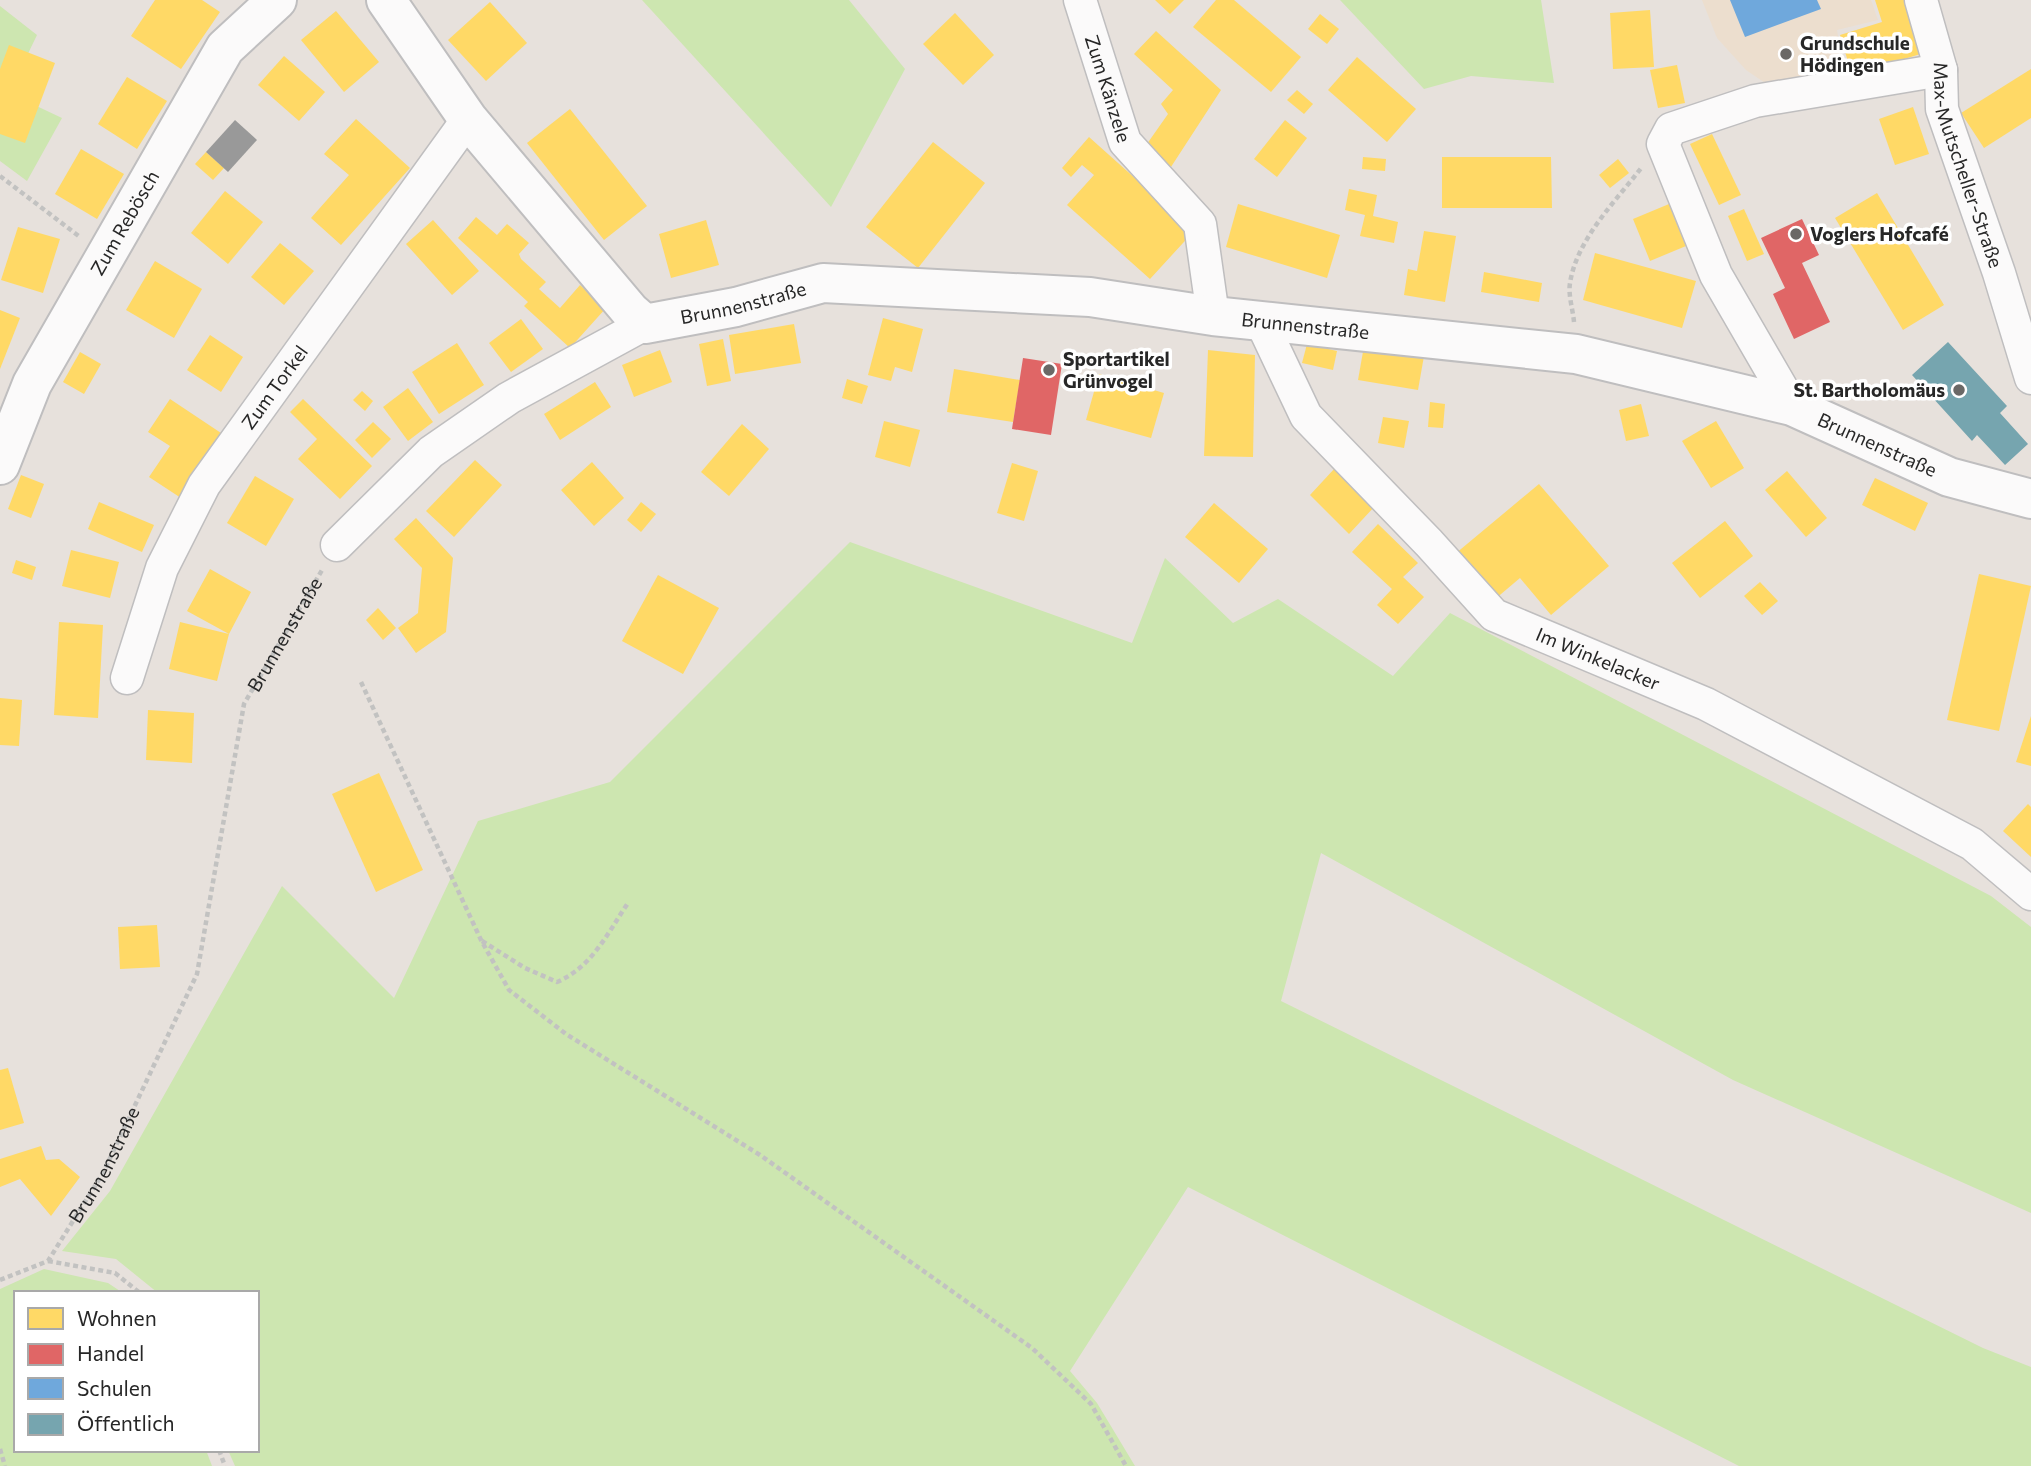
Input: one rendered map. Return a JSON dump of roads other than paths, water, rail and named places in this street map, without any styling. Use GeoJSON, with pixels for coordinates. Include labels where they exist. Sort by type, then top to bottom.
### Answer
{"type":"FeatureCollection","features":[{"type":"Feature","properties":{"kind":"street","name":"Zum Rebösch"},"geometry":{"type":"LineString","coordinates":[[0,465],[32,384],[225,48],[277,0]]}},
{"type":"Feature","properties":{"kind":"street"},"geometry":{"type":"LineString","coordinates":[[386,0],[468,119],[630,311],[645,324]]}},
{"type":"Feature","properties":{"kind":"street","name":"Zum Känzele"},"geometry":{"type":"LineString","coordinates":[[1080,0],[1125,142],[1200,224],[1213,316]]}},
{"type":"Feature","properties":{"kind":"street"},"geometry":{"type":"LineString","coordinates":[[1921,0],[1941,70]]}},
{"type":"Feature","properties":{"kind":"street","name":"Max-Mutscheller-Straße"},"geometry":{"type":"LineString","coordinates":[[1792,406],[1716,275],[1663,144],[1671,129],[1755,101],[1941,70],[1942,109],[2000,273],[2031,378]]}},
{"type":"Feature","properties":{"kind":"street","name":"Zum Torkel"},"geometry":{"type":"LineString","coordinates":[[127,678],[162,568],[204,485],[468,119]]}},
{"type":"Feature","properties":{"kind":"street","name":"Brunnenstraße"},"geometry":{"type":"LineString","coordinates":[[337,545],[431,452],[509,398],[645,324],[736,307],[823,283],[1090,297],[1213,316],[1576,354],[1792,406],[1949,477],[2031,499]]}},
{"type":"Feature","properties":{"kind":"street","name":"Im Winkelacker"},"geometry":{"type":"LineString","coordinates":[[1260,319],[1306,416],[1429,543],[1494,615],[1706,704],[1972,844],[2031,894]]}},
{"type":"Feature","properties":{"kind":"place","name":"Grundschule Hödingen"},"geometry":{"type":"Point","coordinates":[1786,54]}},
{"type":"Feature","properties":{"kind":"place","name":"Voglers Hofcafé"},"geometry":{"type":"Point","coordinates":[1796,234]}},
{"type":"Feature","properties":{"kind":"place","name":"Sportartikel Grünvogel"},"geometry":{"type":"Point","coordinates":[1049,370]}},
{"type":"Feature","properties":{"kind":"place","name":"St. Bartholomäus"},"geometry":{"type":"Point","coordinates":[1959,390]}}]}
